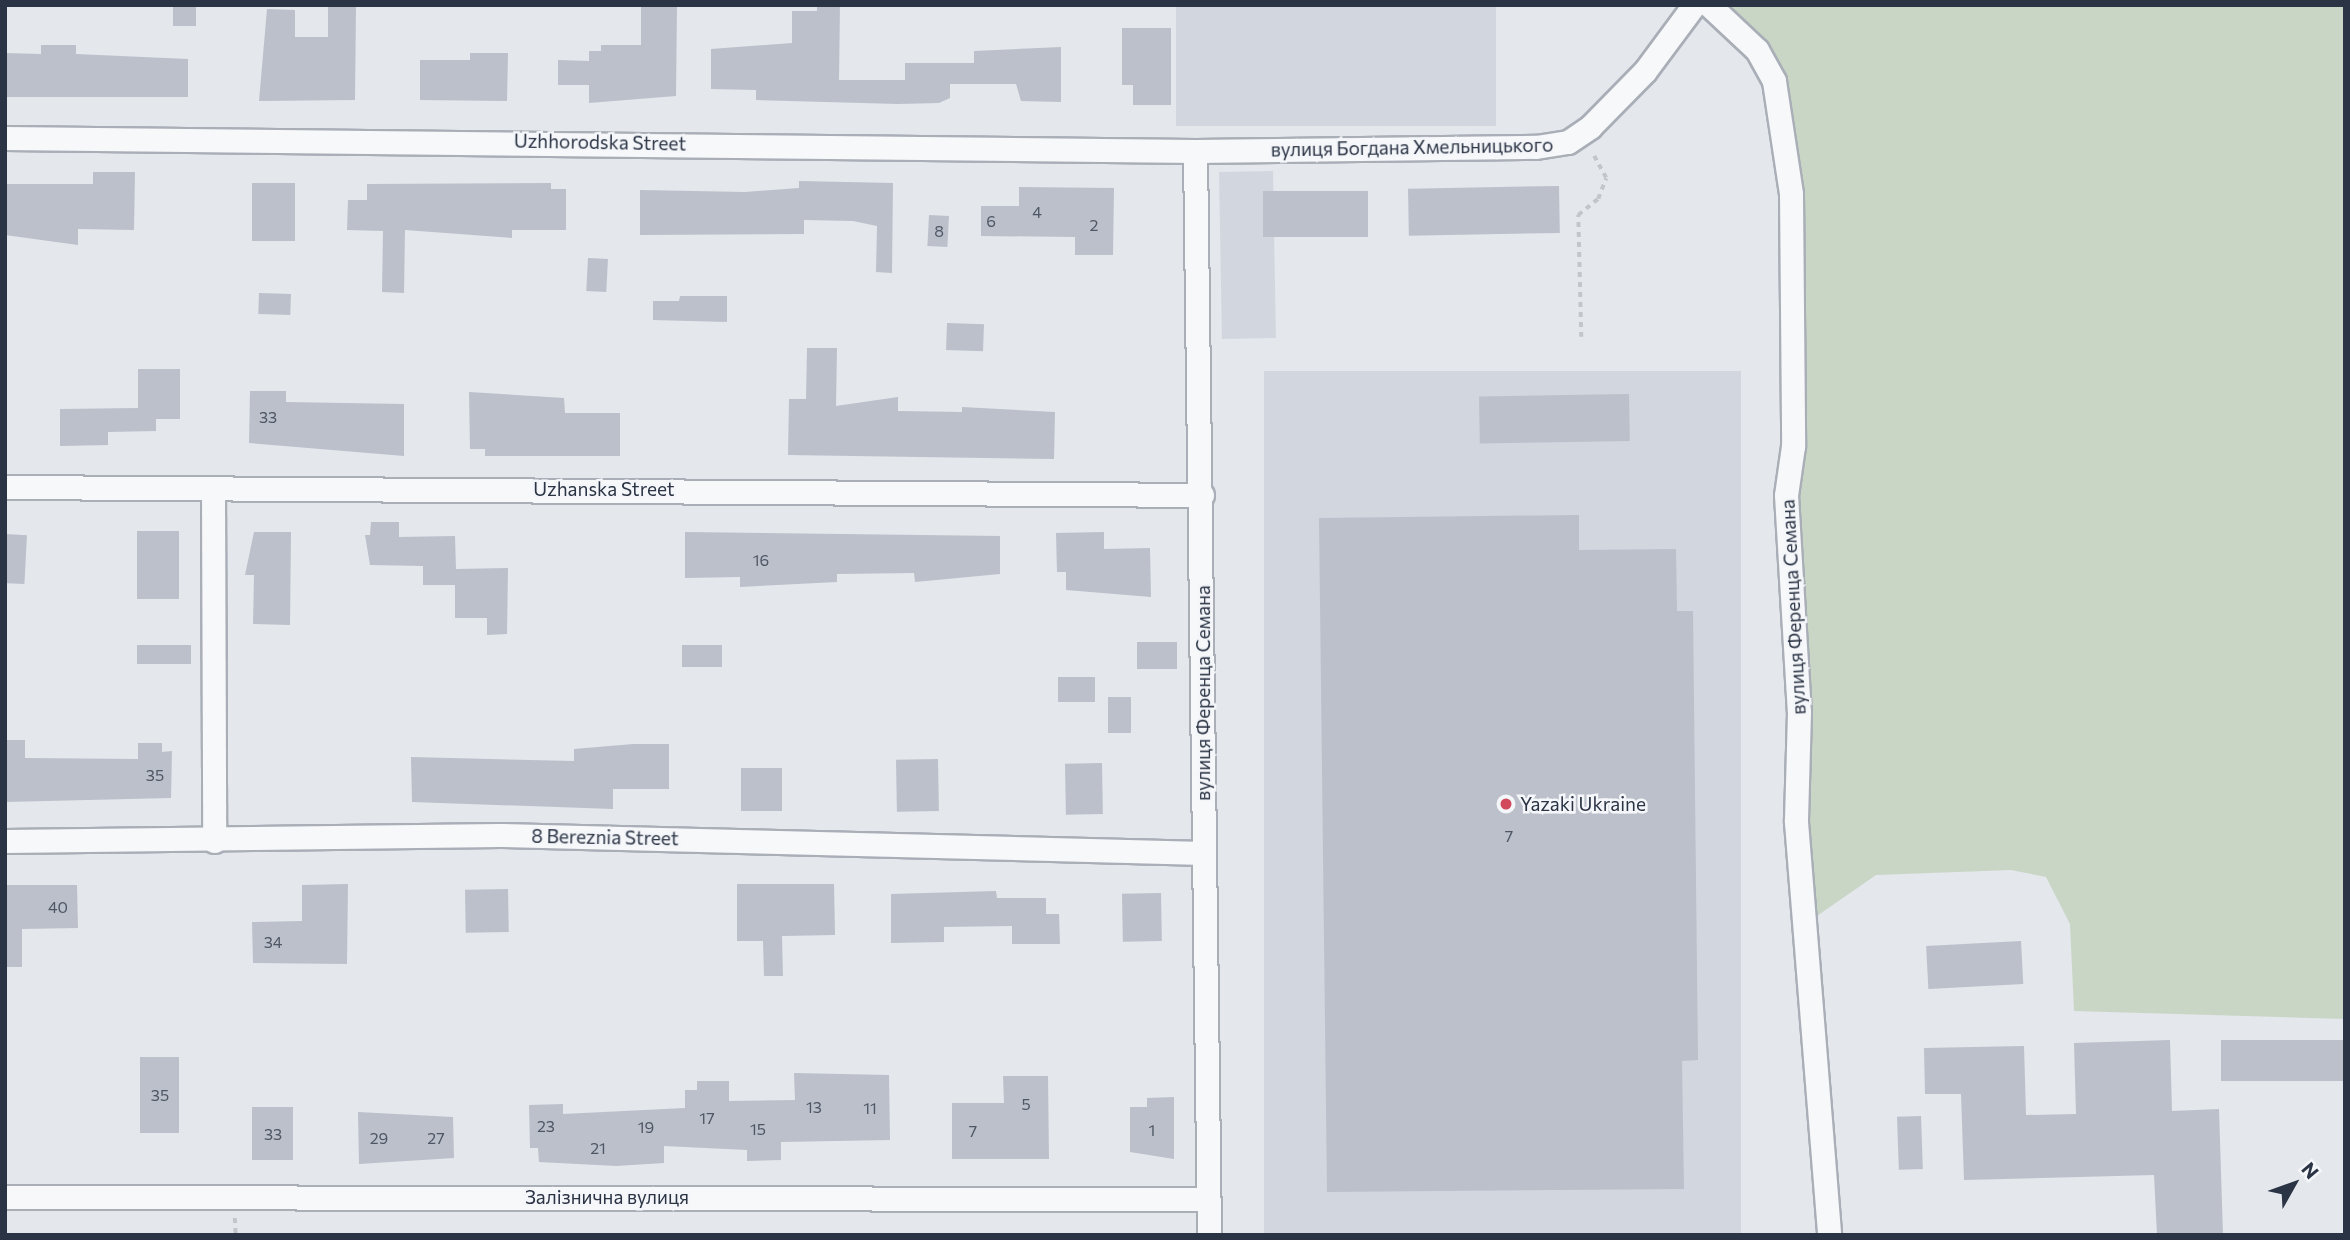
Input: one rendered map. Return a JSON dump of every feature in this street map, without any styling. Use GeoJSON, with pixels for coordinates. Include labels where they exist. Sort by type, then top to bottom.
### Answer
{"type":"FeatureCollection","features":[{"type":"Feature","properties":{"kind":"street","name":"вулиця Богдана Хмельницького"},"geometry":{"type":"LineString","coordinates":[[1195,151],[1568,142],[1645,71],[1694,5]]}},
{"type":"Feature","properties":{"kind":"street","name":"вулиця Ференца Семана"},"geometry":{"type":"LineString","coordinates":[[1709,5],[1757,50],[1773,81],[1791,194],[1793,446],[1786,495],[1799,712],[1796,822],[1829,1235]]}},
{"type":"Feature","properties":{"kind":"street","name":"Uzhhorodska Street"},"geometry":{"type":"LineString","coordinates":[[5,138],[1195,151]]}},
{"type":"Feature","properties":{"kind":"street","name":"вулиця Ференца Семана"},"geometry":{"type":"LineString","coordinates":[[1195,151],[1202,495],[1209,1235]]}},
{"type":"Feature","properties":{"kind":"street","name":"Uzhanska Street"},"geometry":{"type":"LineString","coordinates":[[5,487],[1202,495]]}},
{"type":"Feature","properties":{"kind":"street"},"geometry":{"type":"LineString","coordinates":[[213,488],[214,841]]}},
{"type":"Feature","properties":{"kind":"street","name":"8 Bereznia Street"},"geometry":{"type":"LineString","coordinates":[[5,841],[214,841],[500,835],[1204,853]]}},
{"type":"Feature","properties":{"kind":"street","name":"Залізнична вулиця"},"geometry":{"type":"LineString","coordinates":[[5,1197],[1208,1199]]}},
{"type":"Feature","properties":{"kind":"path"},"geometry":{"type":"LineString","coordinates":[[1568,142],[1595,154],[1606,178],[1598,199],[1578,215],[1581,337]]}},
{"type":"Feature","properties":{"kind":"shaded area"},"geometry":{"type":"Polygon","coordinates":[[[1176,5],[1496,5],[1496,126],[1176,126],[1176,5]]]}},
{"type":"Feature","properties":{"kind":"shaded area"},"geometry":{"type":"Polygon","coordinates":[[[1273,171],[1276,338],[1222,339],[1219,172],[1273,171]]]}},
{"type":"Feature","properties":{"kind":"shaded area","name":"Yazaki Ukraine"},"geometry":{"type":"Polygon","coordinates":[[[1264,371],[1741,371],[1741,1235],[1264,1235],[1264,371]]]}},
{"type":"Feature","properties":{"kind":"green space"},"geometry":{"type":"Polygon","coordinates":[[[1731,5],[2345,5],[2345,1019],[2074,1011],[2070,924],[2046,877],[2011,870],[1876,875],[1814,918],[1804,820],[1780,77],[1731,5]]]}},
{"type":"Feature","properties":{"kind":"building"},"geometry":{"type":"Polygon","coordinates":[[[173,5],[196,5],[196,26],[173,26],[173,5]]]}},
{"type":"Feature","properties":{"kind":"building"},"geometry":{"type":"Polygon","coordinates":[[[356,5],[355,100],[259,101],[267,9],[295,10],[295,37],[328,37],[328,6],[356,5]]]}},
{"type":"Feature","properties":{"kind":"building"},"geometry":{"type":"Polygon","coordinates":[[[817,5],[840,5],[839,80],[905,80],[905,63],[974,63],[974,51],[1061,47],[1061,102],[1021,101],[1016,84],[950,84],[950,98],[939,103],[898,104],[756,100],[756,90],[711,89],[711,49],[792,43],[792,11],[817,11],[817,5]]]}},
{"type":"Feature","properties":{"kind":"building"},"geometry":{"type":"Polygon","coordinates":[[[641,6],[677,6],[676,96],[589,103],[589,85],[558,85],[558,60],[589,61],[589,51],[601,51],[601,45],[641,45],[641,6]]]}},
{"type":"Feature","properties":{"kind":"building"},"geometry":{"type":"Polygon","coordinates":[[[1122,28],[1171,28],[1171,105],[1133,105],[1133,85],[1122,85],[1122,28]]]}},
{"type":"Feature","properties":{"kind":"building"},"geometry":{"type":"Polygon","coordinates":[[[41,45],[76,45],[76,54],[188,59],[188,97],[5,97],[5,53],[41,54],[41,45]]]}},
{"type":"Feature","properties":{"kind":"building"},"geometry":{"type":"Polygon","coordinates":[[[470,53],[508,53],[507,101],[420,100],[420,60],[470,60],[470,53]]]}},
{"type":"Feature","properties":{"kind":"building"},"geometry":{"type":"Polygon","coordinates":[[[93,172],[135,172],[134,230],[78,229],[78,245],[5,235],[5,184],[93,184],[93,172]]]}},
{"type":"Feature","properties":{"kind":"building"},"geometry":{"type":"Polygon","coordinates":[[[799,181],[893,183],[892,273],[876,272],[877,226],[853,221],[804,220],[804,234],[640,235],[640,190],[745,192],[799,188],[799,181]]]}},
{"type":"Feature","properties":{"kind":"building"},"geometry":{"type":"Polygon","coordinates":[[[252,183],[295,183],[295,241],[252,241],[252,183]]]}},
{"type":"Feature","properties":{"kind":"building"},"geometry":{"type":"Polygon","coordinates":[[[551,183],[551,189],[566,189],[566,230],[512,230],[512,238],[405,230],[404,293],[382,292],[383,231],[347,230],[348,200],[367,200],[367,184],[551,183]]]}},
{"type":"Feature","properties":{"kind":"building"},"geometry":{"type":"Polygon","coordinates":[[[1559,186],[1560,233],[1409,236],[1408,189],[1559,186]]]}},
{"type":"Feature","properties":{"kind":"building"},"geometry":{"type":"Polygon","coordinates":[[[1019,187],[1114,188],[1113,255],[1075,255],[1075,237],[981,236],[981,206],[1019,206],[1019,187]]]}},
{"type":"Feature","properties":{"kind":"building"},"geometry":{"type":"Polygon","coordinates":[[[1263,191],[1368,191],[1368,237],[1263,237],[1263,191]]]}},
{"type":"Feature","properties":{"kind":"building"},"geometry":{"type":"Polygon","coordinates":[[[929,215],[949,216],[947,247],[927,246],[929,215]]]}},
{"type":"Feature","properties":{"kind":"building"},"geometry":{"type":"Polygon","coordinates":[[[588,258],[608,259],[606,292],[586,291],[588,258]]]}},
{"type":"Feature","properties":{"kind":"building"},"geometry":{"type":"Polygon","coordinates":[[[259,293],[291,294],[290,315],[258,314],[259,293]]]}},
{"type":"Feature","properties":{"kind":"building"},"geometry":{"type":"Polygon","coordinates":[[[680,296],[727,296],[727,322],[653,320],[653,301],[679,301],[680,296]]]}},
{"type":"Feature","properties":{"kind":"building"},"geometry":{"type":"Polygon","coordinates":[[[947,323],[984,324],[983,351],[946,350],[947,323]]]}},
{"type":"Feature","properties":{"kind":"building"},"geometry":{"type":"Polygon","coordinates":[[[807,348],[837,348],[836,406],[898,397],[898,411],[962,412],[962,407],[1055,412],[1054,459],[788,455],[789,399],[806,399],[807,348]]]}},
{"type":"Feature","properties":{"kind":"building"},"geometry":{"type":"Polygon","coordinates":[[[138,369],[180,369],[180,419],[156,419],[156,431],[108,432],[108,445],[60,446],[60,409],[138,408],[138,369]]]}},
{"type":"Feature","properties":{"kind":"building"},"geometry":{"type":"Polygon","coordinates":[[[250,391],[286,391],[286,402],[404,404],[404,456],[249,443],[250,391]]]}},
{"type":"Feature","properties":{"kind":"building"},"geometry":{"type":"Polygon","coordinates":[[[469,392],[564,398],[565,413],[620,413],[620,456],[485,456],[485,449],[470,449],[469,392]]]}},
{"type":"Feature","properties":{"kind":"building"},"geometry":{"type":"Polygon","coordinates":[[[1629,394],[1630,441],[1480,444],[1479,397],[1629,394]]]}},
{"type":"Feature","properties":{"kind":"building"},"geometry":{"type":"Polygon","coordinates":[[[1579,515],[1579,550],[1676,549],[1677,611],[1693,611],[1698,1060],[1682,1061],[1684,1189],[1327,1192],[1319,518],[1579,515]]]}},
{"type":"Feature","properties":{"kind":"building"},"geometry":{"type":"Polygon","coordinates":[[[371,522],[399,522],[399,537],[455,536],[456,569],[508,568],[507,634],[487,635],[487,618],[455,618],[455,585],[423,585],[423,566],[370,565],[365,535],[370,535],[371,522]]]}},
{"type":"Feature","properties":{"kind":"building"},"geometry":{"type":"Polygon","coordinates":[[[137,531],[179,531],[179,599],[137,599],[137,531]]]}},
{"type":"Feature","properties":{"kind":"building"},"geometry":{"type":"Polygon","coordinates":[[[254,532],[291,532],[290,625],[253,624],[254,575],[245,575],[254,532]]]}},
{"type":"Feature","properties":{"kind":"building"},"geometry":{"type":"Polygon","coordinates":[[[685,532],[1000,536],[1000,574],[915,582],[914,573],[837,574],[837,582],[740,587],[740,577],[685,578],[685,532]]]}},
{"type":"Feature","properties":{"kind":"building"},"geometry":{"type":"Polygon","coordinates":[[[1104,532],[1104,549],[1150,548],[1151,597],[1066,590],[1066,572],[1057,572],[1056,533],[1104,532]]]}},
{"type":"Feature","properties":{"kind":"building"},"geometry":{"type":"Polygon","coordinates":[[[5,534],[27,535],[24,584],[5,583],[5,534]]]}},
{"type":"Feature","properties":{"kind":"building"},"geometry":{"type":"Polygon","coordinates":[[[1137,642],[1177,642],[1177,669],[1137,669],[1137,642]]]}},
{"type":"Feature","properties":{"kind":"building"},"geometry":{"type":"Polygon","coordinates":[[[137,645],[191,645],[191,664],[137,664],[137,645]]]}},
{"type":"Feature","properties":{"kind":"building"},"geometry":{"type":"Polygon","coordinates":[[[682,645],[722,645],[722,667],[682,667],[682,645]]]}},
{"type":"Feature","properties":{"kind":"building"},"geometry":{"type":"Polygon","coordinates":[[[1058,677],[1095,677],[1095,702],[1058,702],[1058,677]]]}},
{"type":"Feature","properties":{"kind":"building"},"geometry":{"type":"Polygon","coordinates":[[[1108,697],[1131,697],[1131,733],[1108,733],[1108,697]]]}},
{"type":"Feature","properties":{"kind":"building"},"geometry":{"type":"Polygon","coordinates":[[[5,740],[25,740],[25,758],[138,759],[138,743],[162,743],[162,752],[172,751],[171,798],[5,802],[5,740]]]}},
{"type":"Feature","properties":{"kind":"building"},"geometry":{"type":"Polygon","coordinates":[[[669,744],[669,789],[613,789],[613,809],[412,802],[411,757],[574,761],[574,749],[669,744]]]}},
{"type":"Feature","properties":{"kind":"building"},"geometry":{"type":"Polygon","coordinates":[[[938,759],[939,811],[897,812],[896,760],[938,759]]]}},
{"type":"Feature","properties":{"kind":"building"},"geometry":{"type":"Polygon","coordinates":[[[1102,763],[1103,814],[1066,815],[1065,764],[1102,763]]]}},
{"type":"Feature","properties":{"kind":"building"},"geometry":{"type":"Polygon","coordinates":[[[741,768],[782,768],[782,811],[741,811],[741,768]]]}},
{"type":"Feature","properties":{"kind":"building"},"geometry":{"type":"Polygon","coordinates":[[[348,884],[347,964],[253,963],[252,922],[302,921],[302,885],[348,884]]]}},
{"type":"Feature","properties":{"kind":"building"},"geometry":{"type":"Polygon","coordinates":[[[737,884],[834,884],[835,935],[782,936],[783,976],[764,976],[763,941],[737,941],[737,884]]]}},
{"type":"Feature","properties":{"kind":"building"},"geometry":{"type":"Polygon","coordinates":[[[5,885],[77,885],[78,928],[22,929],[22,967],[6,967],[5,885]]]}},
{"type":"Feature","properties":{"kind":"building"},"geometry":{"type":"Polygon","coordinates":[[[508,889],[509,932],[466,933],[465,890],[508,889]]]}},
{"type":"Feature","properties":{"kind":"building"},"geometry":{"type":"Polygon","coordinates":[[[996,891],[997,898],[1046,898],[1046,914],[1059,914],[1060,944],[1012,944],[1012,926],[944,927],[944,942],[891,943],[891,894],[996,891]]]}},
{"type":"Feature","properties":{"kind":"building"},"geometry":{"type":"Polygon","coordinates":[[[1161,893],[1162,941],[1123,942],[1122,894],[1161,893]]]}},
{"type":"Feature","properties":{"kind":"building"},"geometry":{"type":"Polygon","coordinates":[[[2021,941],[2023,984],[1928,989],[1926,946],[2021,941]]]}},
{"type":"Feature","properties":{"kind":"building"},"geometry":{"type":"Polygon","coordinates":[[[2170,1040],[2172,1111],[2219,1109],[2223,1235],[2157,1235],[2154,1175],[1964,1180],[1961,1094],[1925,1094],[1924,1048],[2024,1046],[2026,1115],[2076,1114],[2074,1043],[2170,1040]]]}},
{"type":"Feature","properties":{"kind":"building"},"geometry":{"type":"Polygon","coordinates":[[[2221,1040],[2345,1040],[2345,1081],[2221,1081],[2221,1040]]]}},
{"type":"Feature","properties":{"kind":"building"},"geometry":{"type":"Polygon","coordinates":[[[140,1057],[179,1057],[179,1133],[140,1133],[140,1057]]]}},
{"type":"Feature","properties":{"kind":"building"},"geometry":{"type":"Polygon","coordinates":[[[794,1073],[889,1075],[890,1140],[781,1142],[781,1160],[747,1161],[747,1150],[664,1146],[664,1163],[616,1166],[539,1162],[538,1148],[530,1148],[529,1105],[563,1104],[563,1114],[685,1108],[685,1090],[697,1090],[697,1081],[729,1081],[729,1101],[795,1100],[794,1073]]]}},
{"type":"Feature","properties":{"kind":"building"},"geometry":{"type":"Polygon","coordinates":[[[1003,1076],[1048,1076],[1049,1159],[952,1159],[952,1103],[1004,1103],[1003,1076]]]}},
{"type":"Feature","properties":{"kind":"building"},"geometry":{"type":"Polygon","coordinates":[[[1174,1097],[1174,1159],[1130,1152],[1130,1107],[1147,1107],[1147,1098],[1174,1097]]]}},
{"type":"Feature","properties":{"kind":"building"},"geometry":{"type":"Polygon","coordinates":[[[252,1107],[293,1107],[293,1160],[252,1160],[252,1107]]]}},
{"type":"Feature","properties":{"kind":"building"},"geometry":{"type":"Polygon","coordinates":[[[358,1112],[453,1117],[454,1158],[359,1164],[358,1112]]]}},
{"type":"Feature","properties":{"kind":"building"},"geometry":{"type":"Polygon","coordinates":[[[1921,1116],[1923,1169],[1899,1170],[1897,1117],[1921,1116]]]}},
{"type":"Feature","properties":{"kind":"place","name":"Yazaki Ukraine"},"geometry":{"type":"Point","coordinates":[1506,804]}}]}
